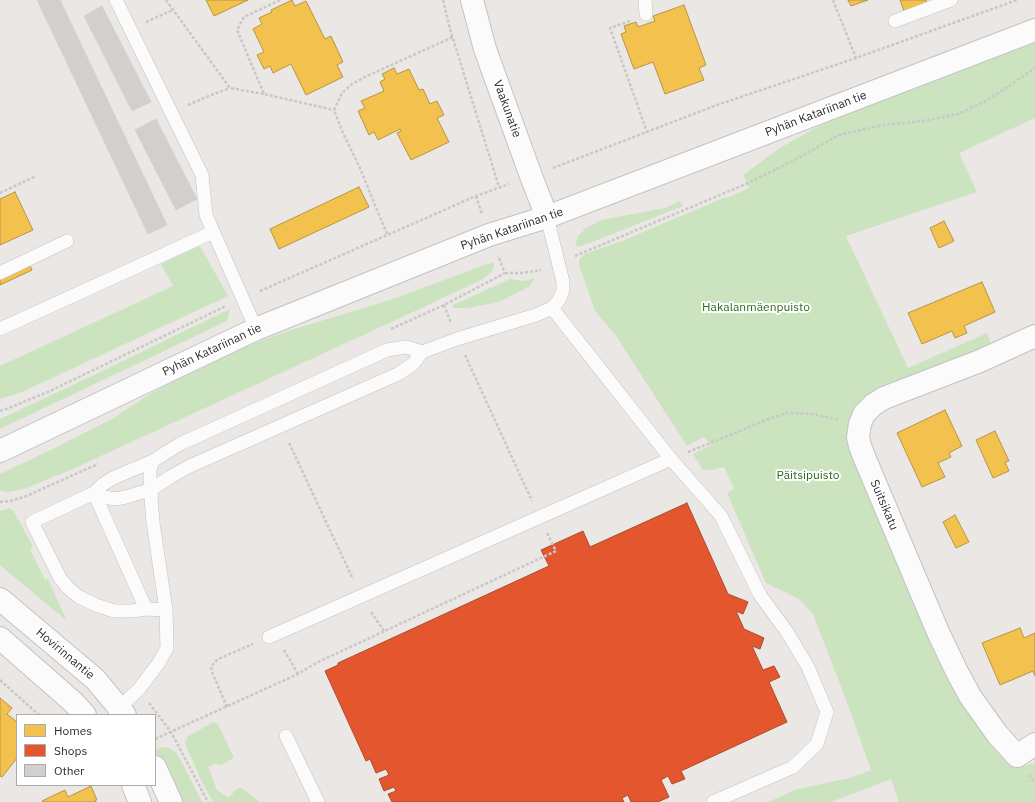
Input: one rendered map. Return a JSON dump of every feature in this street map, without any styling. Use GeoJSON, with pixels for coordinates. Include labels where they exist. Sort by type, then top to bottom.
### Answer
{"type":"FeatureCollection","features":[{"type":"Feature","properties":{"kind":"street","name":"Vaakunatie"},"geometry":{"type":"LineString","coordinates":[[472,0],[485,49],[547,217]]}},
{"type":"Feature","properties":{"kind":"street","name":"Pyhän Katariinan tie"},"geometry":{"type":"LineString","coordinates":[[0,451],[256,329],[489,235],[547,217],[1035,30]]}},
{"type":"Feature","properties":{"kind":"street"},"geometry":{"type":"LineString","coordinates":[[864,414],[873,404],[884,398],[980,361],[1035,336]]}},
{"type":"Feature","properties":{"kind":"street","name":"Suitsikatu"},"geometry":{"type":"LineString","coordinates":[[864,414],[860,424],[858,436],[860,446],[938,632],[957,672],[970,696],[997,734],[1017,756],[1035,744]]}},
{"type":"Feature","properties":{"kind":"street","name":"Hovirinnantie"},"geometry":{"type":"LineString","coordinates":[[0,599],[95,680],[119,713]]}},
{"type":"Feature","properties":{"kind":"street"},"geometry":{"type":"LineString","coordinates":[[0,638],[73,702],[84,714]]}},
{"type":"Feature","properties":{"kind":"street"},"geometry":{"type":"LineString","coordinates":[[156,769],[171,802]]}},
{"type":"Feature","properties":{"kind":"street"},"geometry":{"type":"LineString","coordinates":[[133,786],[140,802]]}},
{"type":"Feature","properties":{"kind":"lane"},"geometry":{"type":"LineString","coordinates":[[116,0],[202,176],[206,215],[256,329]]}},
{"type":"Feature","properties":{"kind":"lane"},"geometry":{"type":"LineString","coordinates":[[645,0],[646,14]]}},
{"type":"Feature","properties":{"kind":"lane"},"geometry":{"type":"LineString","coordinates":[[896,21],[951,0]]}},
{"type":"Feature","properties":{"kind":"lane"},"geometry":{"type":"LineString","coordinates":[[94,493],[104,497],[115,498],[126,497],[152,489],[190,466],[398,374],[413,364],[422,352],[552,308],[559,300],[563,290],[563,282],[547,217]]}},
{"type":"Feature","properties":{"kind":"lane"},"geometry":{"type":"LineString","coordinates":[[0,330],[213,232]]}},
{"type":"Feature","properties":{"kind":"lane"},"geometry":{"type":"LineString","coordinates":[[0,273],[67,241]]}},
{"type":"Feature","properties":{"kind":"lane"},"geometry":{"type":"LineString","coordinates":[[552,308],[671,459],[721,516],[760,595],[787,632],[808,667],[827,712],[817,744],[793,767],[713,802]]}},
{"type":"Feature","properties":{"kind":"lane"},"geometry":{"type":"LineString","coordinates":[[166,610],[146,609],[114,611],[79,597],[68,588],[60,578],[32,522],[94,493],[102,485],[113,478],[154,462],[180,444],[388,350],[406,347],[422,352]]}},
{"type":"Feature","properties":{"kind":"lane"},"geometry":{"type":"LineString","coordinates":[[269,637],[671,459]]}},
{"type":"Feature","properties":{"kind":"lane"},"geometry":{"type":"LineString","coordinates":[[119,713],[144,683],[158,664],[167,648],[166,610],[153,522],[151,498],[152,489],[150,470],[154,462]]}},
{"type":"Feature","properties":{"kind":"lane"},"geometry":{"type":"LineString","coordinates":[[94,493],[146,609]]}},
{"type":"Feature","properties":{"kind":"lane"},"geometry":{"type":"LineString","coordinates":[[286,736],[318,802]]}},
{"type":"Feature","properties":{"kind":"path"},"geometry":{"type":"LineString","coordinates":[[166,0],[230,88]]}},
{"type":"Feature","properties":{"kind":"path"},"geometry":{"type":"LineString","coordinates":[[264,94],[237,30],[244,17],[280,0]]}},
{"type":"Feature","properties":{"kind":"path"},"geometry":{"type":"LineString","coordinates":[[443,0],[453,37],[500,187]]}},
{"type":"Feature","properties":{"kind":"path"},"geometry":{"type":"LineString","coordinates":[[833,0],[856,58]]}},
{"type":"Feature","properties":{"kind":"path"},"geometry":{"type":"LineString","coordinates":[[0,411],[50,391],[242,299],[476,196],[717,105],[856,58],[1017,0]]}},
{"type":"Feature","properties":{"kind":"path"},"geometry":{"type":"LineString","coordinates":[[130,29],[173,10]]}},
{"type":"Feature","properties":{"kind":"path"},"geometry":{"type":"LineString","coordinates":[[646,14],[610,28],[646,132]]}},
{"type":"Feature","properties":{"kind":"path"},"geometry":{"type":"LineString","coordinates":[[387,234],[334,110],[342,93],[352,84],[453,37]]}},
{"type":"Feature","properties":{"kind":"path"},"geometry":{"type":"LineString","coordinates":[[387,331],[444,305],[505,273],[536,271],[558,263],[746,184],[839,136],[884,125],[923,121],[958,114],[984,102],[1035,68]]}},
{"type":"Feature","properties":{"kind":"path"},"geometry":{"type":"LineString","coordinates":[[171,112],[211,94],[230,88],[334,110]]}},
{"type":"Feature","properties":{"kind":"path"},"geometry":{"type":"LineString","coordinates":[[0,194],[36,176]]}},
{"type":"Feature","properties":{"kind":"path"},"geometry":{"type":"LineString","coordinates":[[476,196],[489,235],[505,273]]}},
{"type":"Feature","properties":{"kind":"path"},"geometry":{"type":"LineString","coordinates":[[156,739],[298,674],[316,663],[556,551],[457,339],[444,305]]}},
{"type":"Feature","properties":{"kind":"path"},"geometry":{"type":"LineString","coordinates":[[671,459],[786,413],[814,414],[842,421],[864,414]]}},
{"type":"Feature","properties":{"kind":"path"},"geometry":{"type":"LineString","coordinates":[[282,426],[361,596],[384,632]]}},
{"type":"Feature","properties":{"kind":"path"},"geometry":{"type":"LineString","coordinates":[[0,502],[24,497],[103,461]]}},
{"type":"Feature","properties":{"kind":"path"},"geometry":{"type":"LineString","coordinates":[[227,707],[211,667],[218,659],[269,637],[278,640],[298,674]]}},
{"type":"Feature","properties":{"kind":"path"},"geometry":{"type":"LineString","coordinates":[[0,680],[38,714]]}},
{"type":"Feature","properties":{"kind":"green space"},"geometry":{"type":"Polygon","coordinates":[[[1035,42],[1035,118],[959,153],[977,192],[846,236],[908,368],[987,333],[992,346],[856,410],[994,747],[1014,768],[1035,763],[1035,802],[899,802],[891,779],[831,802],[768,802],[798,789],[850,778],[871,770],[813,614],[799,599],[766,583],[727,493],[734,488],[724,467],[712,470],[703,470],[693,454],[711,445],[704,437],[687,446],[616,336],[595,311],[579,265],[579,259],[585,254],[622,241],[749,188],[743,175],[780,148],[819,126],[926,82],[1035,42]]]}},
{"type":"Feature","properties":{"kind":"green space"},"geometry":{"type":"Polygon","coordinates":[[[680,201],[683,206],[582,246],[576,246],[577,237],[585,229],[601,220],[665,208],[680,201]]]}},
{"type":"Feature","properties":{"kind":"green space"},"geometry":{"type":"Polygon","coordinates":[[[200,246],[228,296],[22,392],[0,399],[0,366],[173,286],[161,264],[200,246]]]}},
{"type":"Feature","properties":{"kind":"green space"},"geometry":{"type":"Polygon","coordinates":[[[493,262],[494,266],[492,272],[481,280],[411,313],[75,468],[24,489],[8,492],[0,490],[0,474],[112,419],[147,396],[196,368],[249,345],[291,330],[390,300],[493,262]]]}},
{"type":"Feature","properties":{"kind":"green space"},"geometry":{"type":"Polygon","coordinates":[[[535,278],[529,287],[499,302],[468,308],[452,308],[453,305],[510,279],[523,281],[535,278]]]}},
{"type":"Feature","properties":{"kind":"green space"},"geometry":{"type":"Polygon","coordinates":[[[230,309],[227,321],[0,429],[0,419],[230,309]]]}},
{"type":"Feature","properties":{"kind":"green space"},"geometry":{"type":"Polygon","coordinates":[[[10,508],[14,512],[33,546],[30,549],[45,580],[48,579],[67,621],[0,565],[0,511],[10,508]]]}},
{"type":"Feature","properties":{"kind":"green space"},"geometry":{"type":"Polygon","coordinates":[[[214,722],[218,724],[234,758],[221,765],[214,764],[208,767],[217,790],[228,798],[238,788],[243,789],[260,802],[213,802],[201,780],[185,742],[188,736],[214,722]]]}},
{"type":"Feature","properties":{"kind":"green space"},"geometry":{"type":"Polygon","coordinates":[[[162,747],[169,748],[177,753],[202,802],[177,802],[156,755],[156,750],[162,747]]]}},
{"type":"Feature","properties":{"kind":"building: Homes"},"geometry":{"type":"Polygon","coordinates":[[[206,0],[248,0],[214,16],[206,0]]]}},
{"type":"Feature","properties":{"kind":"building: Homes"},"geometry":{"type":"Polygon","coordinates":[[[292,0],[295,6],[306,1],[325,39],[331,36],[343,62],[337,65],[343,77],[306,95],[291,64],[273,73],[270,66],[264,69],[257,55],[264,52],[253,29],[262,24],[259,18],[272,12],[271,10],[292,0]]]}},
{"type":"Feature","properties":{"kind":"building: Homes"},"geometry":{"type":"Polygon","coordinates":[[[848,0],[868,0],[851,6],[848,0]]]}},
{"type":"Feature","properties":{"kind":"building: Homes"},"geometry":{"type":"Polygon","coordinates":[[[900,0],[926,0],[928,6],[905,14],[900,0]]]}},
{"type":"Feature","properties":{"kind":"building: Homes"},"geometry":{"type":"Polygon","coordinates":[[[684,5],[706,65],[699,68],[704,80],[665,94],[653,62],[634,69],[621,34],[626,32],[624,26],[636,22],[638,27],[655,21],[653,16],[684,5]]]}},
{"type":"Feature","properties":{"kind":"building: Homes"},"geometry":{"type":"Polygon","coordinates":[[[394,68],[397,74],[409,69],[419,90],[423,89],[430,104],[437,101],[444,115],[437,118],[449,142],[411,160],[397,133],[401,131],[400,129],[378,140],[374,132],[369,135],[358,111],[365,108],[361,101],[384,91],[380,82],[385,79],[382,74],[394,68]]]}},
{"type":"Feature","properties":{"kind":"building: Homes"},"geometry":{"type":"Polygon","coordinates":[[[359,187],[369,207],[279,249],[270,229],[359,187]]]}},
{"type":"Feature","properties":{"kind":"building: Homes"},"geometry":{"type":"Polygon","coordinates":[[[15,192],[33,230],[0,245],[0,199],[15,192]]]}},
{"type":"Feature","properties":{"kind":"building: Homes"},"geometry":{"type":"Polygon","coordinates":[[[944,221],[954,241],[939,248],[930,228],[944,221]]]}},
{"type":"Feature","properties":{"kind":"building: Homes"},"geometry":{"type":"Polygon","coordinates":[[[28,262],[32,270],[0,285],[0,275],[28,262]]]}},
{"type":"Feature","properties":{"kind":"building: Homes"},"geometry":{"type":"Polygon","coordinates":[[[982,282],[995,312],[964,326],[967,333],[955,338],[952,331],[922,344],[908,313],[982,282]]]}},
{"type":"Feature","properties":{"kind":"building: Homes"},"geometry":{"type":"Polygon","coordinates":[[[945,410],[962,446],[949,453],[951,457],[938,463],[945,477],[922,487],[897,433],[945,410]]]}},
{"type":"Feature","properties":{"kind":"building: Homes"},"geometry":{"type":"Polygon","coordinates":[[[995,431],[1009,461],[1005,462],[1009,471],[993,478],[976,440],[995,431]]]}},
{"type":"Feature","properties":{"kind":"building: Homes"},"geometry":{"type":"Polygon","coordinates":[[[955,515],[969,542],[956,548],[943,522],[955,515]]]}},
{"type":"Feature","properties":{"kind":"building: Homes"},"geometry":{"type":"Polygon","coordinates":[[[1020,628],[1024,638],[1035,633],[1035,676],[1033,671],[1000,685],[982,643],[1020,628]]]}},
{"type":"Feature","properties":{"kind":"building: Homes"},"geometry":{"type":"Polygon","coordinates":[[[0,698],[12,708],[7,714],[16,721],[16,759],[2,777],[0,776],[0,698]]]}},
{"type":"Feature","properties":{"kind":"building: Homes"},"geometry":{"type":"Polygon","coordinates":[[[91,786],[97,800],[95,800],[96,802],[42,801],[65,790],[68,797],[91,786]]]}},
{"type":"Feature","properties":{"kind":"building: Shops"},"geometry":{"type":"Polygon","coordinates":[[[687,503],[728,594],[748,602],[743,614],[736,611],[744,629],[764,638],[760,649],[752,646],[763,670],[774,666],[780,677],[769,682],[787,722],[681,771],[685,779],[672,784],[668,776],[661,780],[669,797],[658,802],[631,802],[628,795],[622,798],[624,802],[392,802],[388,794],[396,791],[394,787],[384,791],[379,779],[389,775],[386,769],[376,773],[370,759],[366,761],[325,671],[338,665],[338,663],[549,566],[541,550],[583,531],[590,547],[687,503]]]}},
{"type":"Feature","properties":{"kind":"building: Other"},"geometry":{"type":"Polygon","coordinates":[[[37,0],[60,0],[167,225],[148,234],[37,0]]]}},
{"type":"Feature","properties":{"kind":"building: Other"},"geometry":{"type":"Polygon","coordinates":[[[102,6],[151,102],[132,111],[84,16],[102,6]]]}},
{"type":"Feature","properties":{"kind":"building: Other"},"geometry":{"type":"Polygon","coordinates":[[[156,119],[197,199],[176,210],[135,130],[156,119]]]}},
{"type":"Feature","properties":{"kind":"park label","name":"Hakalanmäenpuisto"},"geometry":{"type":"Point","coordinates":[756,308]}},
{"type":"Feature","properties":{"kind":"park label","name":"Päitsipuisto"},"geometry":{"type":"Point","coordinates":[808,476]}}]}
